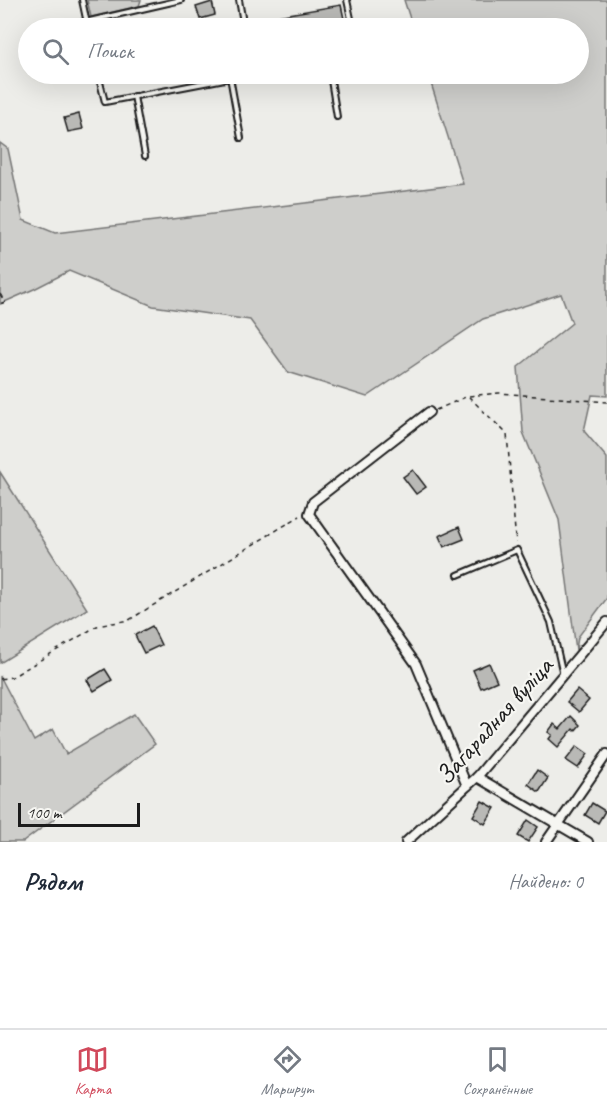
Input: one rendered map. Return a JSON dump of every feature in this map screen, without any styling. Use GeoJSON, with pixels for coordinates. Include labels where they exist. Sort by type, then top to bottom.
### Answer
{"type":"FeatureCollection","features":[{"type":"Feature","properties":{"kind":"street"},"geometry":{"type":"LineString","coordinates":[[429,412],[313,502],[309,511],[310,518],[416,664],[467,786]]}},
{"type":"Feature","properties":{"kind":"street","name":"Загарадная вуліца"},"geometry":{"type":"LineString","coordinates":[[406,842],[477,777],[607,622]]}},
{"type":"Feature","properties":{"kind":"street"},"geometry":{"type":"LineString","coordinates":[[546,842],[607,754]]}},
{"type":"Feature","properties":{"kind":"street"},"geometry":{"type":"LineString","coordinates":[[477,777],[588,842]]}},
{"type":"Feature","properties":{"kind":"lane"},"geometry":{"type":"LineString","coordinates":[[82,0],[86,18]]}},
{"type":"Feature","properties":{"kind":"lane"},"geometry":{"type":"LineString","coordinates":[[104,18],[180,0]]}},
{"type":"Feature","properties":{"kind":"lane"},"geometry":{"type":"LineString","coordinates":[[239,0],[242,18]]}},
{"type":"Feature","properties":{"kind":"lane"},"geometry":{"type":"LineString","coordinates":[[347,0],[351,18]]}},
{"type":"Feature","properties":{"kind":"lane"},"geometry":{"type":"LineString","coordinates":[[100,84],[105,102],[195,84]]}},
{"type":"Feature","properties":{"kind":"lane"},"geometry":{"type":"LineString","coordinates":[[231,84],[241,138]]}},
{"type":"Feature","properties":{"kind":"lane"},"geometry":{"type":"LineString","coordinates":[[332,84],[338,117]]}},
{"type":"Feature","properties":{"kind":"lane"},"geometry":{"type":"LineString","coordinates":[[134,96],[145,156]]}},
{"type":"Feature","properties":{"kind":"lane"},"geometry":{"type":"LineString","coordinates":[[458,575],[517,550],[551,622],[563,675]]}},
{"type":"Feature","properties":{"kind":"path"},"geometry":{"type":"LineString","coordinates":[[0,294],[4,302],[0,304]]}},
{"type":"Feature","properties":{"kind":"path"},"geometry":{"type":"LineString","coordinates":[[429,412],[468,396],[500,393],[607,402]]}},
{"type":"Feature","properties":{"kind":"path"},"geometry":{"type":"LineString","coordinates":[[468,396],[507,434],[517,550]]}},
{"type":"Feature","properties":{"kind":"path"},"geometry":{"type":"LineString","coordinates":[[0,679],[12,677],[97,626],[129,620],[309,511]]}},
{"type":"Feature","properties":{"kind":"shaded area"},"geometry":{"type":"Polygon","coordinates":[[[87,0],[141,0],[139,6],[91,17],[87,0]]]}},
{"type":"Feature","properties":{"kind":"shaded area"},"geometry":{"type":"Polygon","coordinates":[[[404,0],[607,0],[607,396],[592,395],[584,431],[607,458],[607,598],[578,637],[576,650],[559,520],[523,432],[518,367],[572,323],[561,294],[483,319],[367,397],[288,372],[250,320],[153,306],[69,271],[0,304],[0,143],[8,149],[23,220],[55,233],[463,184],[431,84],[589,84],[589,18],[410,18],[404,0]]]}},
{"type":"Feature","properties":{"kind":"shaded area"},"geometry":{"type":"Polygon","coordinates":[[[0,472],[87,609],[0,663],[0,472]]]}},
{"type":"Feature","properties":{"kind":"shaded area"},"geometry":{"type":"Polygon","coordinates":[[[0,676],[34,741],[53,729],[66,754],[134,714],[155,744],[23,842],[0,842],[0,676]]]}},
{"type":"Feature","properties":{"kind":"building"},"geometry":{"type":"Polygon","coordinates":[[[212,2],[215,15],[200,18],[196,7],[212,2]]]}},
{"type":"Feature","properties":{"kind":"building"},"geometry":{"type":"Polygon","coordinates":[[[341,5],[344,18],[265,18],[341,5]]]}},
{"type":"Feature","properties":{"kind":"building"},"geometry":{"type":"Polygon","coordinates":[[[79,114],[83,129],[68,132],[64,118],[79,114]]]}},
{"type":"Feature","properties":{"kind":"building"},"geometry":{"type":"Polygon","coordinates":[[[413,470],[426,487],[416,494],[403,477],[413,470]]]}},
{"type":"Feature","properties":{"kind":"building"},"geometry":{"type":"Polygon","coordinates":[[[459,527],[464,539],[444,547],[439,536],[459,527]]]}},
{"type":"Feature","properties":{"kind":"building"},"geometry":{"type":"Polygon","coordinates":[[[152,626],[161,645],[144,653],[135,635],[152,626]]]}},
{"type":"Feature","properties":{"kind":"building"},"geometry":{"type":"Polygon","coordinates":[[[489,663],[497,681],[481,688],[473,670],[489,663]]]}},
{"type":"Feature","properties":{"kind":"building"},"geometry":{"type":"Polygon","coordinates":[[[105,669],[112,680],[94,691],[87,680],[105,669]]]}},
{"type":"Feature","properties":{"kind":"building"},"geometry":{"type":"Polygon","coordinates":[[[577,690],[589,700],[579,712],[567,702],[577,690]]]}},
{"type":"Feature","properties":{"kind":"building"},"geometry":{"type":"Polygon","coordinates":[[[571,716],[580,725],[575,731],[573,729],[558,747],[549,739],[552,735],[548,732],[554,724],[560,729],[571,716]]]}},
{"type":"Feature","properties":{"kind":"building"},"geometry":{"type":"Polygon","coordinates":[[[577,746],[588,754],[578,768],[566,760],[577,746]]]}},
{"type":"Feature","properties":{"kind":"building"},"geometry":{"type":"Polygon","coordinates":[[[537,770],[548,778],[539,792],[528,784],[537,770]]]}},
{"type":"Feature","properties":{"kind":"building"},"geometry":{"type":"Polygon","coordinates":[[[482,801],[495,808],[485,824],[473,816],[482,801]]]}},
{"type":"Feature","properties":{"kind":"building"},"geometry":{"type":"Polygon","coordinates":[[[592,803],[605,811],[598,823],[585,815],[592,803]]]}},
{"type":"Feature","properties":{"kind":"building"},"geometry":{"type":"Polygon","coordinates":[[[528,820],[538,827],[528,842],[518,836],[528,820]]]}}]}
